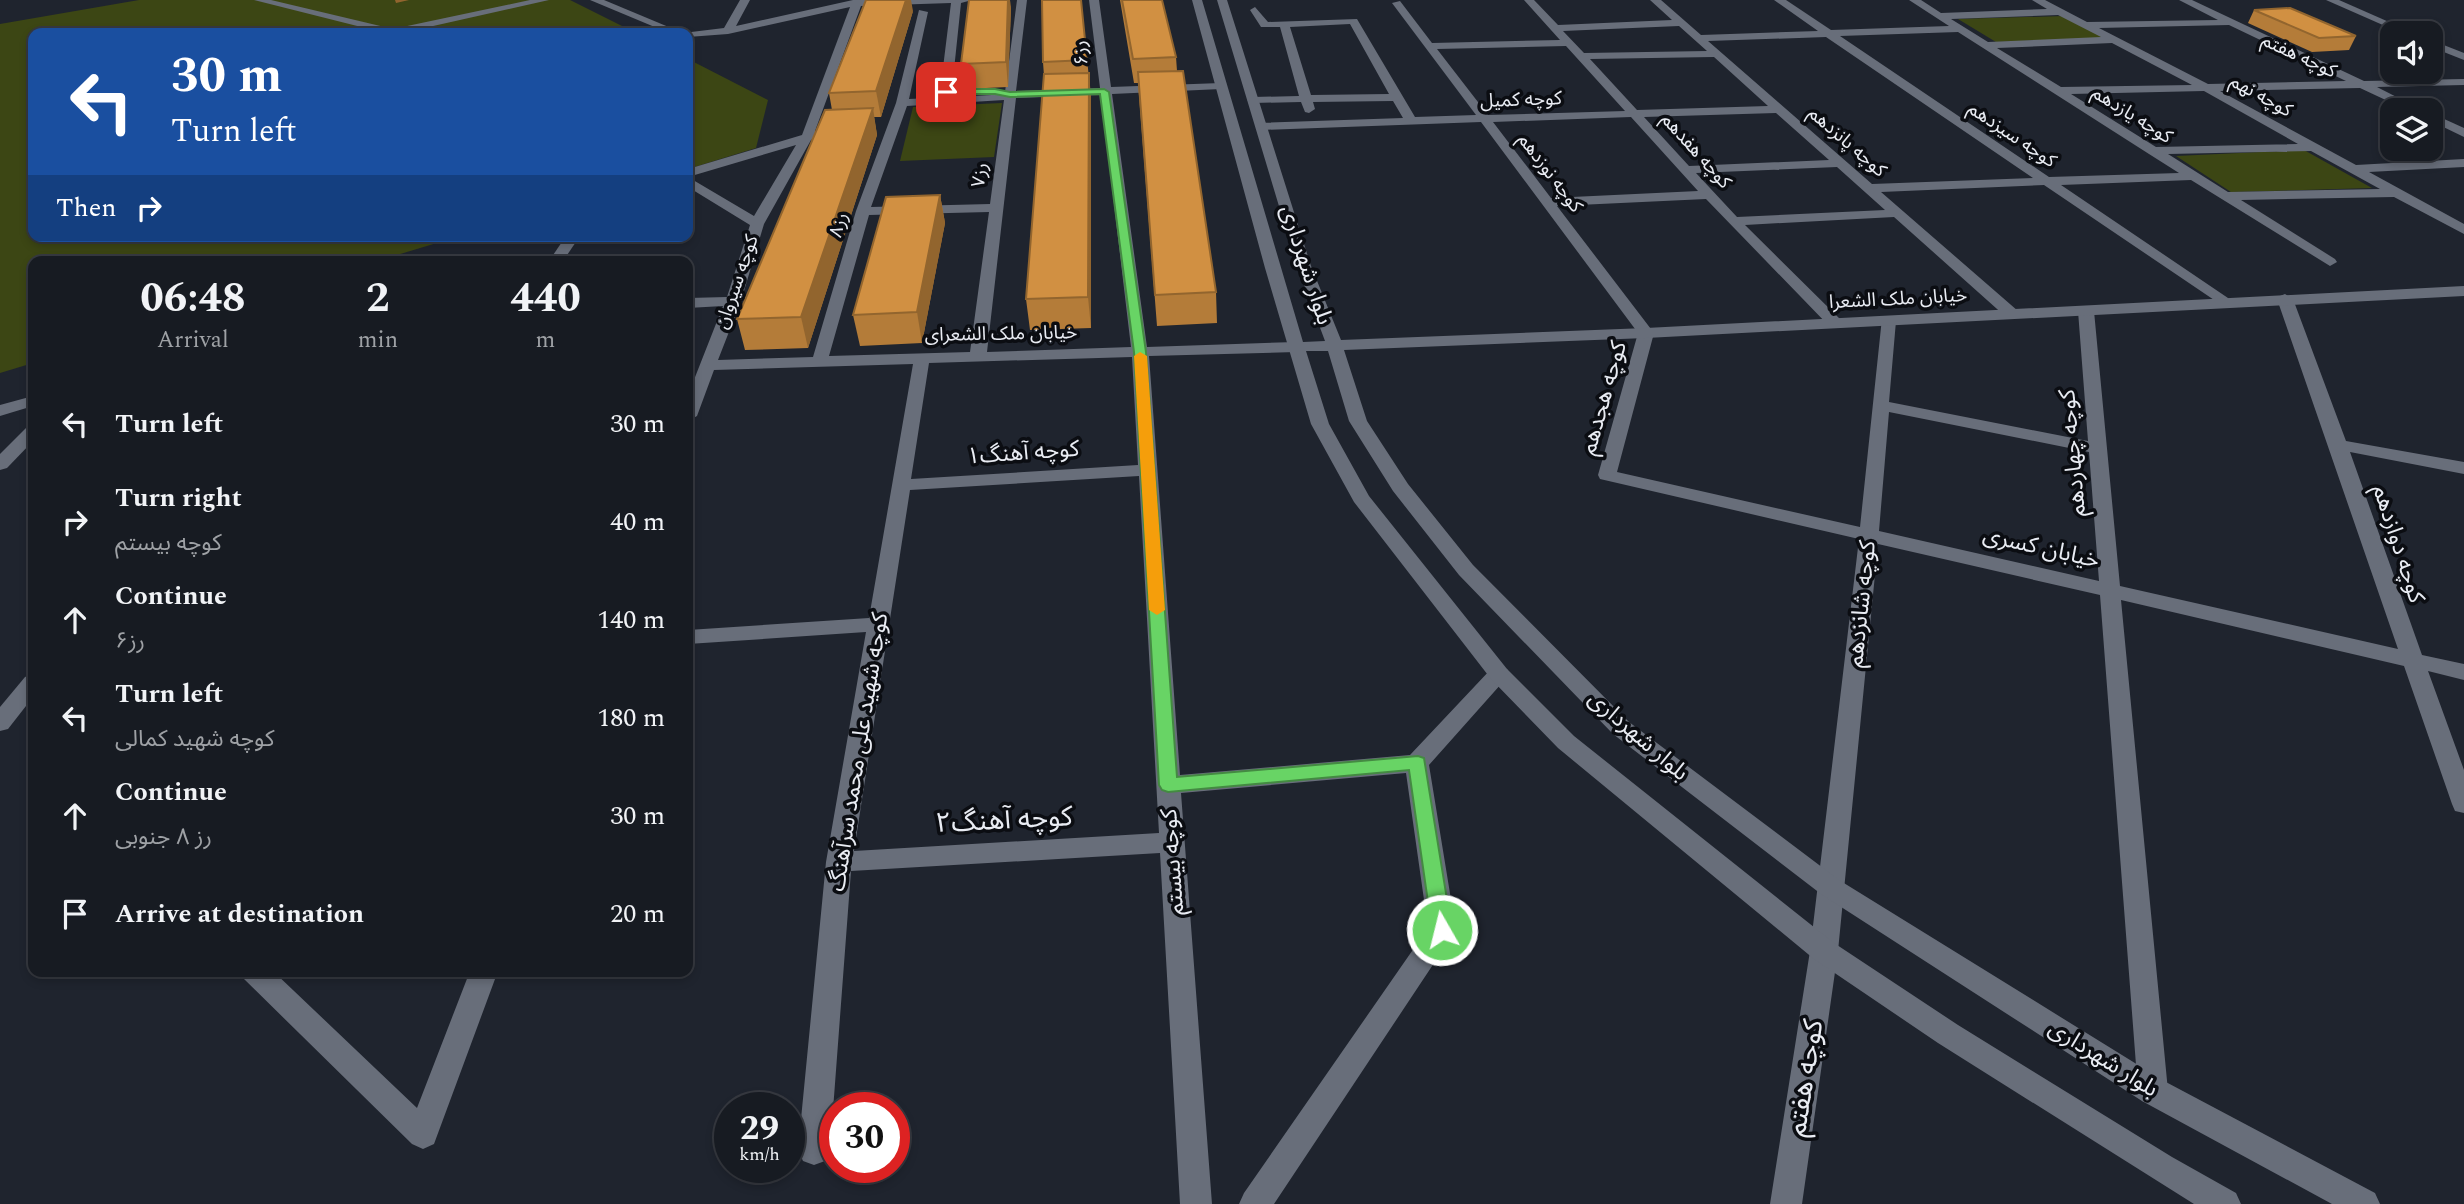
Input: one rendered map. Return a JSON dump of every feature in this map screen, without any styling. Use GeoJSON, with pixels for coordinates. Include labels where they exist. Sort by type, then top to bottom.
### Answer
{"type":"FeatureCollection","features":[{"type":"Feature","properties":{"kind":"street"},"geometry":{"type":"LineString","coordinates":[[259,0],[372,28]]}},
{"type":"Feature","properties":{"kind":"street"},"geometry":{"type":"LineString","coordinates":[[381,28],[507,0]]}},
{"type":"Feature","properties":{"kind":"street"},"geometry":{"type":"LineString","coordinates":[[418,28],[544,0]]}},
{"type":"Feature","properties":{"kind":"street"},"geometry":{"type":"LineString","coordinates":[[595,0],[665,28]]}},
{"type":"Feature","properties":{"kind":"street"},"geometry":{"type":"LineString","coordinates":[[621,11],[631,0]]}},
{"type":"Feature","properties":{"kind":"street"},"geometry":{"type":"LineString","coordinates":[[728,31],[745,0]]}},
{"type":"Feature","properties":{"kind":"street"},"geometry":{"type":"LineString","coordinates":[[956,0],[946,92],[995,91],[1010,95]]}},
{"type":"Feature","properties":{"kind":"street"},"geometry":{"type":"LineString","coordinates":[[693,34],[728,31],[858,2],[967,0]]}},
{"type":"Feature","properties":{"kind":"street","name":"رز۷"},"geometry":{"type":"LineString","coordinates":[[978,355],[1023,0]]}},
{"type":"Feature","properties":{"kind":"street","name":"رز۶"},"geometry":{"type":"LineString","coordinates":[[1094,0],[1140,352]]}},
{"type":"Feature","properties":{"kind":"street","name":"بلوار شهرداری"},"geometry":{"type":"LineString","coordinates":[[1197,0],[1320,424],[1361,498],[1499,674],[1566,742],[1824,951],[1960,1042],[2161,1168],[2224,1204]]}},
{"type":"Feature","properties":{"kind":"street"},"geometry":{"type":"LineString","coordinates":[[1222,0],[1231,0]]}},
{"type":"Feature","properties":{"kind":"street","name":"بلوار شهرداری"},"geometry":{"type":"LineString","coordinates":[[1222,0],[1304,266],[1327,332],[1334,344],[1358,421],[1400,487],[1466,570],[1621,728],[1829,887],[2153,1091],[2364,1204]]}},
{"type":"Feature","properties":{"kind":"street","name":"کوچه هفدهم"},"geometry":{"type":"LineString","coordinates":[[1530,0],[1732,221],[1836,324]]}},
{"type":"Feature","properties":{"kind":"street","name":"کوچه پانزدهم"},"geometry":{"type":"LineString","coordinates":[[1655,0],[2012,314]]}},
{"type":"Feature","properties":{"kind":"street","name":"کوچه سیزدهم"},"geometry":{"type":"LineString","coordinates":[[1779,0],[2223,302]]}},
{"type":"Feature","properties":{"kind":"street","name":"کوچه یازدهم"},"geometry":{"type":"LineString","coordinates":[[1914,0],[2330,262]]}},
{"type":"Feature","properties":{"kind":"street","name":"کوچه نهم"},"geometry":{"type":"LineString","coordinates":[[2037,0],[2205,87],[2464,230]]}},
{"type":"Feature","properties":{"kind":"street","name":"کوچه هفتم"},"geometry":{"type":"LineString","coordinates":[[2184,0],[2390,98]]}},
{"type":"Feature","properties":{"kind":"street"},"geometry":{"type":"LineString","coordinates":[[2330,0],[2380,21]]}},
{"type":"Feature","properties":{"kind":"street"},"geometry":{"type":"LineString","coordinates":[[757,224],[808,135],[858,2]]}},
{"type":"Feature","properties":{"kind":"street","name":"کوچه نوزدهم"},"geometry":{"type":"LineString","coordinates":[[1397,3],[1646,333]]}},
{"type":"Feature","properties":{"kind":"street"},"geometry":{"type":"LineString","coordinates":[[1345,7],[1410,121]]}},
{"type":"Feature","properties":{"kind":"street"},"geometry":{"type":"LineString","coordinates":[[1255,10],[1265,25],[1353,21]]}},
{"type":"Feature","properties":{"kind":"street","name":"رز۸"},"geometry":{"type":"LineString","coordinates":[[820,360],[888,127],[902,103],[923,12]]}},
{"type":"Feature","properties":{"kind":"street"},"geometry":{"type":"LineString","coordinates":[[1940,16],[2060,12]]}},
{"type":"Feature","properties":{"kind":"street"},"geometry":{"type":"LineString","coordinates":[[1556,28],[1682,23]]}},
{"type":"Feature","properties":{"kind":"street"},"geometry":{"type":"LineString","coordinates":[[2085,25],[2229,23]]}},
{"type":"Feature","properties":{"kind":"street"},"geometry":{"type":"LineString","coordinates":[[1284,24],[1311,116]]}},
{"type":"Feature","properties":{"kind":"street"},"geometry":{"type":"LineString","coordinates":[[1699,38],[1959,29]]}},
{"type":"Feature","properties":{"kind":"street"},"geometry":{"type":"LineString","coordinates":[[1986,45],[2114,40]]}},
{"type":"Feature","properties":{"kind":"street"},"geometry":{"type":"LineString","coordinates":[[1430,46],[1570,43]]}},
{"type":"Feature","properties":{"kind":"street"},"geometry":{"type":"LineString","coordinates":[[2443,48],[2464,57]]}},
{"type":"Feature","properties":{"kind":"street"},"geometry":{"type":"LineString","coordinates":[[1583,56],[1718,54]]}},
{"type":"Feature","properties":{"kind":"street"},"geometry":{"type":"LineString","coordinates":[[2057,90],[2464,82]]}},
{"type":"Feature","properties":{"kind":"street"},"geometry":{"type":"LineString","coordinates":[[902,103],[1010,95],[1221,86]]}},
{"type":"Feature","properties":{"kind":"street"},"geometry":{"type":"LineString","coordinates":[[1253,100],[1395,97]]}},
{"type":"Feature","properties":{"kind":"street","name":"کوچه کمیل"},"geometry":{"type":"LineString","coordinates":[[1261,126],[1782,109]]}},
{"type":"Feature","properties":{"kind":"street"},"geometry":{"type":"LineString","coordinates":[[2443,123],[2464,133]]}},
{"type":"Feature","properties":{"kind":"street"},"geometry":{"type":"LineString","coordinates":[[693,171],[808,135],[832,133]]}},
{"type":"Feature","properties":{"kind":"street"},"geometry":{"type":"LineString","coordinates":[[2153,151],[2313,147]]}},
{"type":"Feature","properties":{"kind":"street"},"geometry":{"type":"LineString","coordinates":[[1687,170],[1843,163]]}},
{"type":"Feature","properties":{"kind":"street"},"geometry":{"type":"LineString","coordinates":[[2353,169],[2464,163]]}},
{"type":"Feature","properties":{"kind":"street"},"geometry":{"type":"LineString","coordinates":[[1870,187],[2193,176]]}},
{"type":"Feature","properties":{"kind":"street","name":"کوچه سیروان"},"geometry":{"type":"LineString","coordinates":[[693,184],[757,224],[733,301],[693,402]]}},
{"type":"Feature","properties":{"kind":"street"},"geometry":{"type":"LineString","coordinates":[[2225,196],[2396,193]]}},
{"type":"Feature","properties":{"kind":"street"},"geometry":{"type":"LineString","coordinates":[[1547,202],[1710,195]]}},
{"type":"Feature","properties":{"kind":"street"},"geometry":{"type":"LineString","coordinates":[[863,211],[995,208]]}},
{"type":"Feature","properties":{"kind":"street"},"geometry":{"type":"LineString","coordinates":[[1732,221],[1899,213]]}},
{"type":"Feature","properties":{"kind":"street","name":"خیابان ملک الشعرا"},"geometry":{"type":"LineString","coordinates":[[1296,347],[1836,324],[2464,290]]}},
{"type":"Feature","properties":{"kind":"street","name":"کوچه دوازدهم"},"geometry":{"type":"LineString","coordinates":[[2285,299],[2340,445],[2411,660],[2464,804]]}},
{"type":"Feature","properties":{"kind":"street"},"geometry":{"type":"LineString","coordinates":[[693,303],[733,301]]}},
{"type":"Feature","properties":{"kind":"street","name":"کوچه چهاردهم"},"geometry":{"type":"LineString","coordinates":[[2086,311],[2153,1091]]}},
{"type":"Feature","properties":{"kind":"street","name":"کوچه شانزدهم"},"geometry":{"type":"LineString","coordinates":[[1824,951],[1869,535],[1888,321]]}},
{"type":"Feature","properties":{"kind":"street","name":"کوچه هجدهم"},"geometry":{"type":"LineString","coordinates":[[1606,475],[1646,333]]}},
{"type":"Feature","properties":{"kind":"street","name":"خیابان ملک الشعرای"},"geometry":{"type":"LineString","coordinates":[[706,365],[1296,347]]}},
{"type":"Feature","properties":{"kind":"street","name":"کوچه بیستم"},"geometry":{"type":"LineString","coordinates":[[1140,352],[1196,1204]]}},
{"type":"Feature","properties":{"kind":"street","name":"کوچه شهید علی محمد سرآهنگ"},"geometry":{"type":"LineString","coordinates":[[814,1150],[839,862],[922,357]]}},
{"type":"Feature","properties":{"kind":"street"},"geometry":{"type":"LineString","coordinates":[[0,411],[28,403]]}},
{"type":"Feature","properties":{"kind":"street"},"geometry":{"type":"LineString","coordinates":[[1880,405],[2097,448]]}},
{"type":"Feature","properties":{"kind":"street"},"geometry":{"type":"LineString","coordinates":[[0,464],[28,436]]}},
{"type":"Feature","properties":{"kind":"street"},"geometry":{"type":"LineString","coordinates":[[2340,445],[2464,468]]}},
{"type":"Feature","properties":{"kind":"street","name":"کوچه آهنگ۱"},"geometry":{"type":"LineString","coordinates":[[902,485],[1147,470]]}},
{"type":"Feature","properties":{"kind":"street","name":"خیابان کسری"},"geometry":{"type":"LineString","coordinates":[[1606,475],[2464,672]]}},
{"type":"Feature","properties":{"kind":"street"},"geometry":{"type":"LineString","coordinates":[[693,637],[878,624]]}},
{"type":"Feature","properties":{"kind":"street"},"geometry":{"type":"LineString","coordinates":[[1168,785],[1418,763],[1499,674]]}},
{"type":"Feature","properties":{"kind":"street"},"geometry":{"type":"LineString","coordinates":[[0,723],[28,688]]}},
{"type":"Feature","properties":{"kind":"street"},"geometry":{"type":"LineString","coordinates":[[1255,1204],[1442,930],[1418,763]]}},
{"type":"Feature","properties":{"kind":"street","name":"کوچه آهنگ۲"},"geometry":{"type":"LineString","coordinates":[[839,862],[1172,842]]}},
{"type":"Feature","properties":{"kind":"street","name":"کوچه هفتم"},"geometry":{"type":"LineString","coordinates":[[1786,1204],[1824,951]]}},
{"type":"Feature","properties":{"kind":"street"},"geometry":{"type":"LineString","coordinates":[[260,977],[423,1134],[482,977]]}},
{"type":"Feature","properties":{"kind":"green space"},"geometry":{"type":"Polygon","coordinates":[[[139,0],[570,0],[626,28],[28,28],[28,242],[440,242],[394,256],[28,256],[28,365],[0,373],[0,24],[139,0]]]}},
{"type":"Feature","properties":{"kind":"green space"},"geometry":{"type":"Polygon","coordinates":[[[2065,16],[2105,38],[1996,42],[1958,19],[2065,16]]]}},
{"type":"Feature","properties":{"kind":"green space"},"geometry":{"type":"Polygon","coordinates":[[[693,62],[768,100],[756,148],[693,167],[693,62]]]}},
{"type":"Feature","properties":{"kind":"green space"},"geometry":{"type":"Polygon","coordinates":[[[1002,103],[994,157],[900,161],[913,107],[1002,103]]]}},
{"type":"Feature","properties":{"kind":"green space"},"geometry":{"type":"Polygon","coordinates":[[[2304,150],[2372,188],[2231,192],[2176,156],[2304,150]]]}},
{"type":"Feature","properties":{"kind":"building"},"geometry":{"type":"Polygon","coordinates":[[[866,0],[906,0],[876,91],[829,93],[866,0]]]}},
{"type":"Feature","properties":{"kind":"building"},"geometry":{"type":"Polygon","coordinates":[[[969,0],[1008,0],[1006,62],[961,64],[969,0]]]}},
{"type":"Feature","properties":{"kind":"building"},"geometry":{"type":"Polygon","coordinates":[[[1042,0],[1081,0],[1087,60],[1043,62],[1042,0]]]}},
{"type":"Feature","properties":{"kind":"building"},"geometry":{"type":"Polygon","coordinates":[[[1122,0],[1162,0],[1176,57],[1133,59],[1122,0]]]}},
{"type":"Feature","properties":{"kind":"building"},"geometry":{"type":"Polygon","coordinates":[[[2290,8],[2356,36],[2319,38],[2254,10],[2290,8]]]}},
{"type":"Feature","properties":{"kind":"building"},"geometry":{"type":"Polygon","coordinates":[[[1183,71],[1216,292],[1155,295],[1138,72],[1183,71]]]}},
{"type":"Feature","properties":{"kind":"building"},"geometry":{"type":"Polygon","coordinates":[[[1089,73],[1088,297],[1026,299],[1044,74],[1089,73]]]}},
{"type":"Feature","properties":{"kind":"building"},"geometry":{"type":"Polygon","coordinates":[[[873,108],[801,317],[737,319],[825,110],[873,108]]]}},
{"type":"Feature","properties":{"kind":"building"},"geometry":{"type":"Polygon","coordinates":[[[940,195],[917,312],[853,315],[886,197],[940,195]]]}},
{"type":"Feature","properties":{"kind":"slow traffic"},"geometry":{"type":"LineString","coordinates":[[1140,356],[1157,610]]}},
{"type":"Feature","properties":{"kind":"route"},"geometry":{"type":"LineString","coordinates":[[946,92],[995,91],[1010,95],[1104,92],[1140,352],[1168,785],[1418,763],[1442,930]]}}]}
